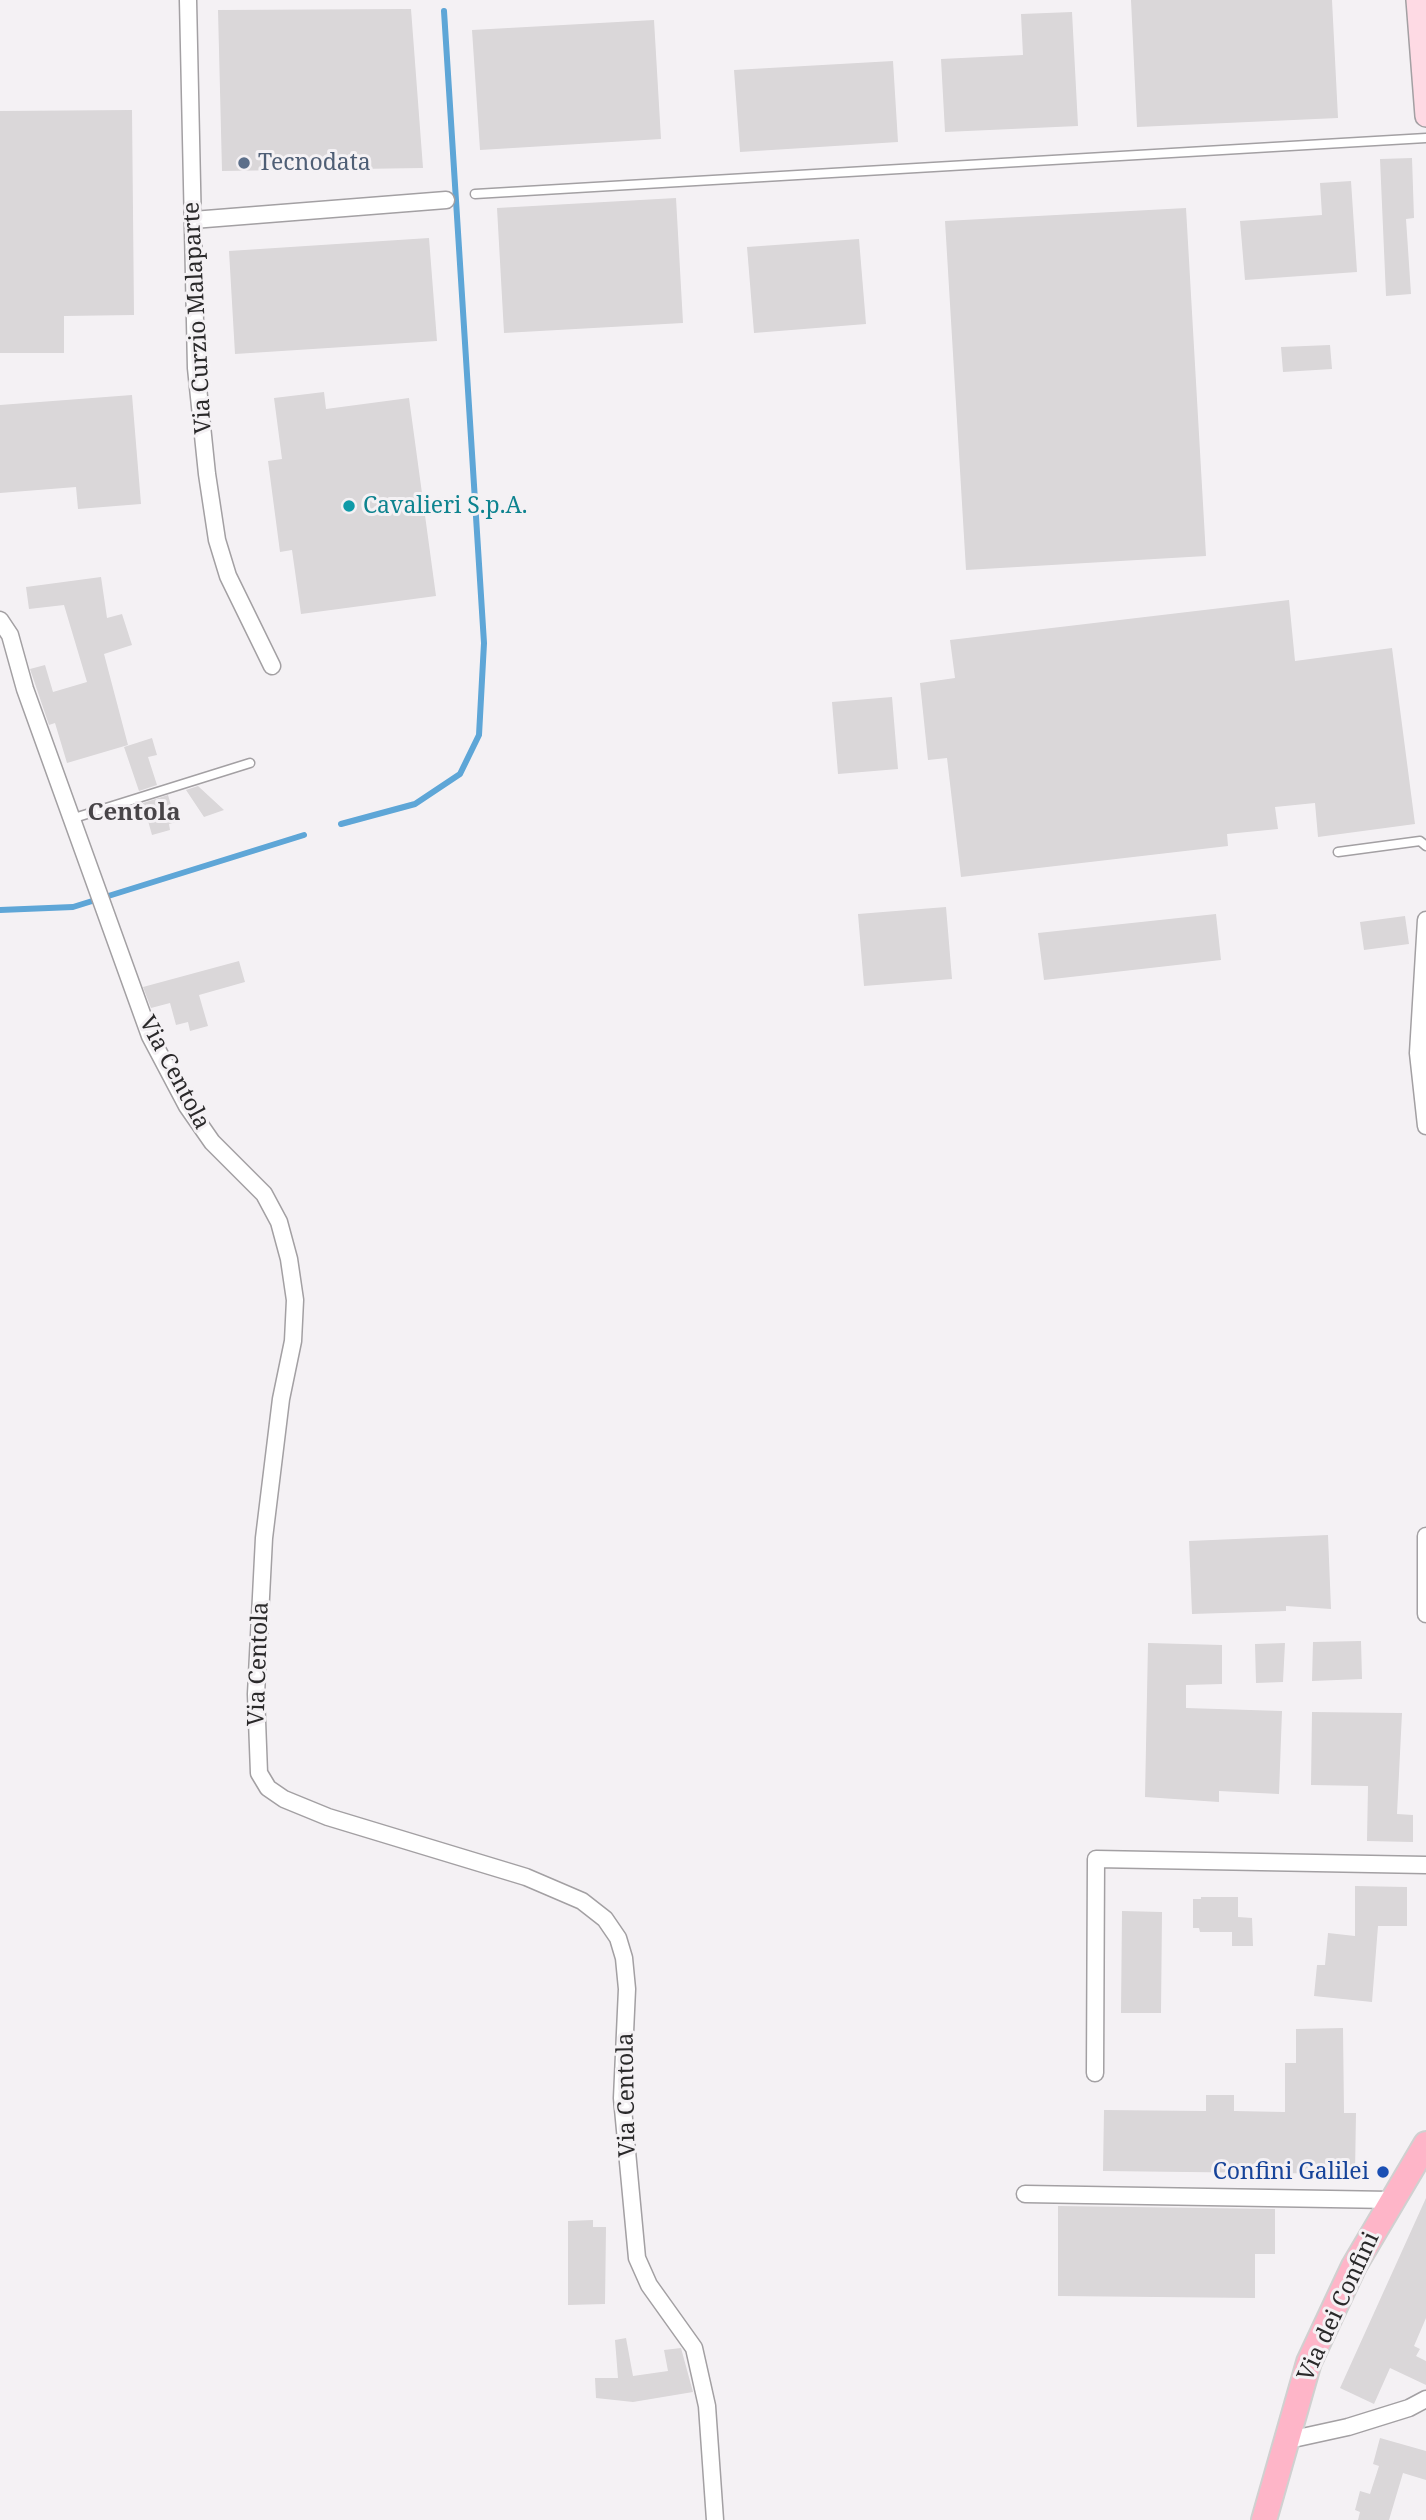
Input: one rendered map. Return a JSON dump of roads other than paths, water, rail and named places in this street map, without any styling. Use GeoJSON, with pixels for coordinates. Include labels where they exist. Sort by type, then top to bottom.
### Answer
{"type":"FeatureCollection","features":[{"type":"Feature","properties":{"kind":"main road","name":"Via dei Confini"},"geometry":{"type":"LineString","coordinates":[[1264,2520],[1308,2362],[1354,2266],[1426,2144]]}},
{"type":"Feature","properties":{"kind":"street","name":"Via Curzio Malaparte"},"geometry":{"type":"LineString","coordinates":[[188,0],[197,385],[218,540],[228,576],[272,666]]}},
{"type":"Feature","properties":{"kind":"street"},"geometry":{"type":"LineString","coordinates":[[1417,0],[1426,116]]}},
{"type":"Feature","properties":{"kind":"street"},"geometry":{"type":"LineString","coordinates":[[193,220],[446,200]]}},
{"type":"Feature","properties":{"kind":"street","name":"Via Centola"},"geometry":{"type":"LineString","coordinates":[[0,621],[10,635],[71,819],[150,1036],[187,1106],[212,1142],[264,1194],[279,1222],[289,1259],[295,1300],[293,1341],[281,1399],[264,1538],[256,1694],[259,1773],[268,1788],[284,1799],[328,1816],[526,1877],[582,1901],[605,1919],[618,1938],[624,1958],[626,1989],[622,2098],[637,2258],[649,2286],[694,2348],[707,2406],[715,2520]]}},
{"type":"Feature","properties":{"kind":"street"},"geometry":{"type":"LineString","coordinates":[[1426,920],[1418,1053],[1426,1126]]}},
{"type":"Feature","properties":{"kind":"street"},"geometry":{"type":"LineString","coordinates":[[1426,1536],[1426,1614]]}},
{"type":"Feature","properties":{"kind":"street"},"geometry":{"type":"LineString","coordinates":[[1095,2073],[1096,1859],[1426,1865]]}},
{"type":"Feature","properties":{"kind":"street"},"geometry":{"type":"LineString","coordinates":[[1025,2194],[1391,2200]]}},
{"type":"Feature","properties":{"kind":"street"},"geometry":{"type":"LineString","coordinates":[[1284,2441],[1348,2427],[1409,2408],[1426,2399]]}},
{"type":"Feature","properties":{"kind":"lane"},"geometry":{"type":"LineString","coordinates":[[475,194],[1426,138]]}},
{"type":"Feature","properties":{"kind":"lane"},"geometry":{"type":"LineString","coordinates":[[71,819],[250,763]]}},
{"type":"Feature","properties":{"kind":"lane"},"geometry":{"type":"LineString","coordinates":[[1338,852],[1420,841],[1426,846]]}},
{"type":"Feature","properties":{"kind":"waterway"},"geometry":{"type":"LineString","coordinates":[[341,824],[415,804],[460,774],[479,735],[484,643],[444,11]]}},
{"type":"Feature","properties":{"kind":"waterway"},"geometry":{"type":"LineString","coordinates":[[0,910],[73,907],[304,835]]}},
{"type":"Feature","properties":{"kind":"place","name":"Tecnodata"},"geometry":{"type":"Point","coordinates":[244,163]}},
{"type":"Feature","properties":{"kind":"place","name":"Cavalieri S.p.A."},"geometry":{"type":"Point","coordinates":[349,506]}},
{"type":"Feature","properties":{"kind":"place","name":"Confini Galilei"},"geometry":{"type":"Point","coordinates":[1383,2172]}},
{"type":"Feature","properties":{"kind":"district","name":"Centola"},"geometry":{"type":"Point","coordinates":[134,813]}}]}
